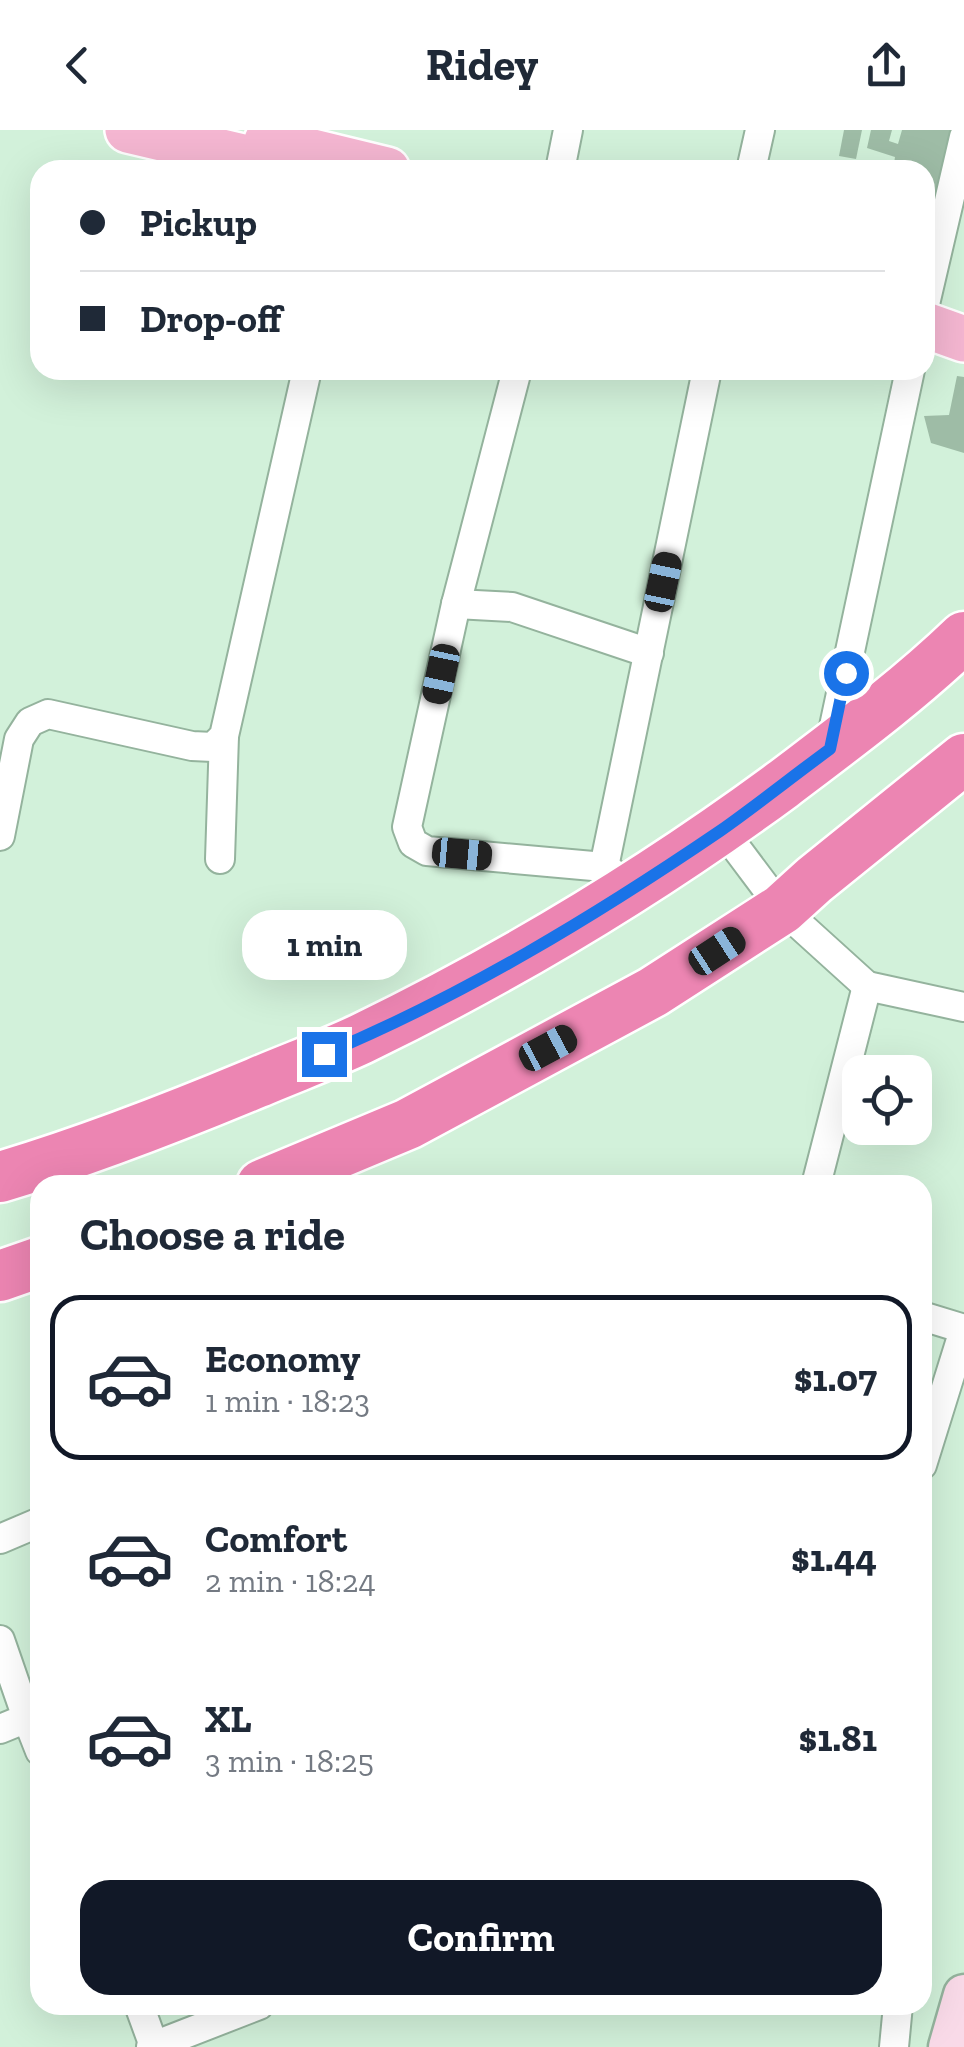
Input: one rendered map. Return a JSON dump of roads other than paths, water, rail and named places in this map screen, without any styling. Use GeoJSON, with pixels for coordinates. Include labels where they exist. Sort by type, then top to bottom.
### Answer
{"type":"FeatureCollection","features":[{"type":"Feature","properties":{"kind":"highway"},"geometry":{"type":"LineString","coordinates":[[0,1176],[154,1126],[357,1040],[494,971],[619,877],[722,829],[830,749],[964,637]]}},
{"type":"Feature","properties":{"kind":"highway"},"geometry":{"type":"LineString","coordinates":[[319,1174],[653,992],[782,909],[964,759]]}},
{"type":"Feature","properties":{"kind":"highway"},"geometry":{"type":"LineString","coordinates":[[0,1276],[30,1266]]}},
{"type":"Feature","properties":{"kind":"main road"},"geometry":{"type":"LineString","coordinates":[[128,130],[256,160]]}},
{"type":"Feature","properties":{"kind":"main road"},"geometry":{"type":"LineString","coordinates":[[223,130],[362,158]]}},
{"type":"Feature","properties":{"kind":"main road"},"geometry":{"type":"LineString","coordinates":[[935,303],[964,310]]}},
{"type":"Feature","properties":{"kind":"main road"},"geometry":{"type":"LineString","coordinates":[[935,329],[964,339]]}},
{"type":"Feature","properties":{"kind":"street"},"geometry":{"type":"LineString","coordinates":[[562,160],[568,130]]}},
{"type":"Feature","properties":{"kind":"street"},"geometry":{"type":"LineString","coordinates":[[752,160],[760,130]]}},
{"type":"Feature","properties":{"kind":"street"},"geometry":{"type":"LineString","coordinates":[[935,258],[964,136]]}},
{"type":"Feature","properties":{"kind":"street"},"geometry":{"type":"LineString","coordinates":[[220,859],[224,736],[304,380]]}},
{"type":"Feature","properties":{"kind":"street"},"geometry":{"type":"LineString","coordinates":[[514,380],[456,604],[407,827],[413,843],[426,851],[619,877],[649,653],[705,380]]}},
{"type":"Feature","properties":{"kind":"street"},"geometry":{"type":"LineString","coordinates":[[830,749],[908,380]]}},
{"type":"Feature","properties":{"kind":"street"},"geometry":{"type":"LineString","coordinates":[[456,604],[512,607],[649,653]]}},
{"type":"Feature","properties":{"kind":"street"},"geometry":{"type":"LineString","coordinates":[[0,836],[19,739],[30,722],[48,714],[192,746],[214,747],[224,736]]}},
{"type":"Feature","properties":{"kind":"street"},"geometry":{"type":"LineString","coordinates":[[722,829],[782,909],[867,986],[964,1007]]}},
{"type":"Feature","properties":{"kind":"street"},"geometry":{"type":"LineString","coordinates":[[819,1175],[867,986]]}},
{"type":"Feature","properties":{"kind":"street"},"geometry":{"type":"LineString","coordinates":[[932,1319],[964,1330],[932,1433]]}},
{"type":"Feature","properties":{"kind":"street"},"geometry":{"type":"LineString","coordinates":[[0,1539],[30,1526]]}},
{"type":"Feature","properties":{"kind":"street"},"geometry":{"type":"LineString","coordinates":[[0,1640],[30,1727]]}},
{"type":"Feature","properties":{"kind":"street"},"geometry":{"type":"LineString","coordinates":[[0,1729],[26,1718]]}},
{"type":"Feature","properties":{"kind":"street"},"geometry":{"type":"LineString","coordinates":[[955,2037],[964,1995]]}},
{"type":"Feature","properties":{"kind":"street"},"geometry":{"type":"LineString","coordinates":[[142,2015],[153,2046],[233,2015]]}},
{"type":"Feature","properties":{"kind":"street"},"geometry":{"type":"LineString","coordinates":[[894,2047],[897,2015]]}}]}
